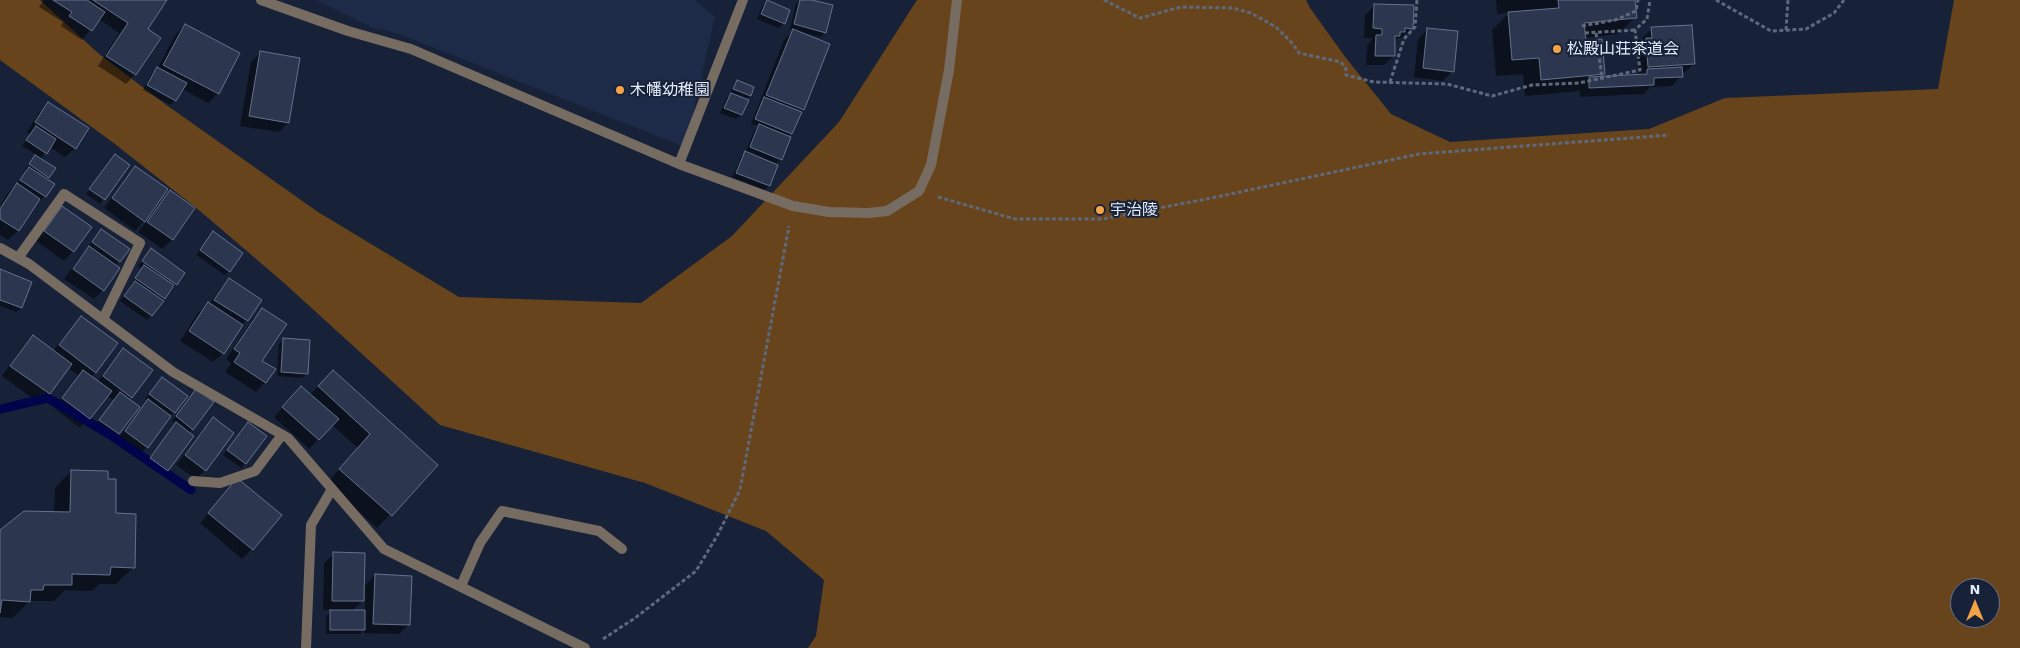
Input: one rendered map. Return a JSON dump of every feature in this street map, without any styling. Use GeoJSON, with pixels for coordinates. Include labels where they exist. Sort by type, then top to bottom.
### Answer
{"type":"FeatureCollection","features":[{"type":"Feature","properties":{"kind":"street"},"geometry":{"type":"LineString","coordinates":[[260,0],[348,31],[411,49],[679,164],[793,206],[829,212],[869,213],[887,211],[919,191],[931,165],[949,70],[958,0]]}},
{"type":"Feature","properties":{"kind":"street"},"geometry":{"type":"LineString","coordinates":[[679,164],[743,0]]}},
{"type":"Feature","properties":{"kind":"street"},"geometry":{"type":"LineString","coordinates":[[18,258],[64,194],[140,244],[103,319]]}},
{"type":"Feature","properties":{"kind":"street"},"geometry":{"type":"LineString","coordinates":[[0,248],[18,258],[174,372],[288,438],[384,550],[585,648]]}},
{"type":"Feature","properties":{"kind":"street"},"geometry":{"type":"LineString","coordinates":[[193,481],[220,483],[255,471],[282,435]]}},
{"type":"Feature","properties":{"kind":"street"},"geometry":{"type":"LineString","coordinates":[[306,648],[311,525],[332,489]]}},
{"type":"Feature","properties":{"kind":"street"},"geometry":{"type":"LineString","coordinates":[[461,586],[480,543],[502,511],[599,531],[622,550]]}},
{"type":"Feature","properties":{"kind":"path"},"geometry":{"type":"LineString","coordinates":[[1104,0],[1140,18],[1181,7],[1233,8],[1251,13],[1276,28],[1293,44],[1298,53],[1341,62],[1346,69],[1346,75],[1374,82],[1447,84],[1492,96],[1532,85],[1579,83],[1640,70],[1635,30]]}},
{"type":"Feature","properties":{"kind":"path"},"geometry":{"type":"LineString","coordinates":[[1390,82],[1404,39],[1415,28],[1417,0]]}},
{"type":"Feature","properties":{"kind":"path"},"geometry":{"type":"LineString","coordinates":[[1582,26],[1615,20],[1636,11],[1638,0]]}},
{"type":"Feature","properties":{"kind":"path"},"geometry":{"type":"LineString","coordinates":[[1585,34],[1635,30],[1646,19],[1650,0]]}},
{"type":"Feature","properties":{"kind":"path"},"geometry":{"type":"LineString","coordinates":[[1716,0],[1772,31],[1806,29],[1834,13],[1844,0]]}},
{"type":"Feature","properties":{"kind":"path"},"geometry":{"type":"LineString","coordinates":[[1786,30],[1788,0]]}},
{"type":"Feature","properties":{"kind":"path"},"geometry":{"type":"LineString","coordinates":[[1596,33],[1602,78]]}},
{"type":"Feature","properties":{"kind":"path"},"geometry":{"type":"LineString","coordinates":[[919,191],[1015,219],[1103,219],[1419,154],[1669,135]]}},
{"type":"Feature","properties":{"kind":"path"},"geometry":{"type":"LineString","coordinates":[[596,643],[635,618],[696,570],[717,536],[740,490],[793,206]]}},
{"type":"Feature","properties":{"kind":"shaded area"},"geometry":{"type":"Polygon","coordinates":[[[0,0],[40,0],[99,54],[165,104],[318,212],[459,297],[641,303],[732,236],[839,122],[917,0],[1306,0],[1346,58],[1391,114],[1450,142],[1649,129],[1725,98],[1938,89],[1954,0],[2020,0],[2020,648],[808,648],[816,636],[824,580],[766,531],[645,483],[440,425],[283,282],[200,211],[115,144],[0,60],[0,0]]]}},
{"type":"Feature","properties":{"kind":"shaded area","name":"木幡幼稚園"},"geometry":{"type":"Polygon","coordinates":[[[316,0],[695,0],[715,17],[685,147],[399,34],[371,27],[316,0]]]}},
{"type":"Feature","properties":{"kind":"building"},"geometry":{"type":"Polygon","coordinates":[[[53,0],[87,0],[105,12],[92,31],[69,16],[72,12],[53,0]]]}},
{"type":"Feature","properties":{"kind":"building"},"geometry":{"type":"Polygon","coordinates":[[[93,0],[167,0],[148,29],[161,38],[136,75],[106,56],[128,23],[93,0]]]}},
{"type":"Feature","properties":{"kind":"building"},"geometry":{"type":"Polygon","coordinates":[[[767,0],[790,10],[785,24],[761,14],[767,0]]]}},
{"type":"Feature","properties":{"kind":"building"},"geometry":{"type":"Polygon","coordinates":[[[800,0],[812,0],[833,5],[826,33],[794,24],[800,0]]]}},
{"type":"Feature","properties":{"kind":"building","name":"松殿山荘茶道会"},"geometry":{"type":"Polygon","coordinates":[[[1558,0],[1635,0],[1637,18],[1584,23],[1586,40],[1602,39],[1605,74],[1541,80],[1539,58],[1512,60],[1508,12],[1559,8],[1558,0]]]}},
{"type":"Feature","properties":{"kind":"building"},"geometry":{"type":"Polygon","coordinates":[[[1374,4],[1414,5],[1413,29],[1405,28],[1405,32],[1400,32],[1400,36],[1395,36],[1395,56],[1375,56],[1376,35],[1382,35],[1382,29],[1373,28],[1374,4]]]}},
{"type":"Feature","properties":{"kind":"building"},"geometry":{"type":"Polygon","coordinates":[[[185,24],[240,53],[219,94],[163,65],[185,24]]]}},
{"type":"Feature","properties":{"kind":"building"},"geometry":{"type":"Polygon","coordinates":[[[1692,25],[1695,64],[1648,67],[1646,38],[1652,38],[1651,27],[1692,25]]]}},
{"type":"Feature","properties":{"kind":"building"},"geometry":{"type":"Polygon","coordinates":[[[1427,28],[1458,31],[1454,72],[1423,68],[1427,28]]]}},
{"type":"Feature","properties":{"kind":"building"},"geometry":{"type":"Polygon","coordinates":[[[793,29],[830,44],[804,110],[766,95],[793,29]]]}},
{"type":"Feature","properties":{"kind":"building"},"geometry":{"type":"Polygon","coordinates":[[[260,51],[300,58],[289,123],[249,116],[260,51]]]}},
{"type":"Feature","properties":{"kind":"building"},"geometry":{"type":"Polygon","coordinates":[[[157,67],[187,83],[176,101],[147,85],[157,67]]]}},
{"type":"Feature","properties":{"kind":"building"},"geometry":{"type":"Polygon","coordinates":[[[1682,67],[1683,77],[1654,78],[1654,85],[1589,88],[1589,77],[1647,74],[1647,69],[1682,67]]]}},
{"type":"Feature","properties":{"kind":"building"},"geometry":{"type":"Polygon","coordinates":[[[737,80],[754,87],[751,96],[733,89],[737,80]]]}},
{"type":"Feature","properties":{"kind":"building"},"geometry":{"type":"Polygon","coordinates":[[[731,93],[749,100],[742,115],[724,108],[731,93]]]}},
{"type":"Feature","properties":{"kind":"building"},"geometry":{"type":"Polygon","coordinates":[[[764,97],[802,112],[792,134],[755,119],[764,97]]]}},
{"type":"Feature","properties":{"kind":"building"},"geometry":{"type":"Polygon","coordinates":[[[48,102],[89,128],[76,149],[35,122],[48,102]]]}},
{"type":"Feature","properties":{"kind":"building"},"geometry":{"type":"Polygon","coordinates":[[[759,124],[791,137],[782,160],[750,147],[759,124]]]}},
{"type":"Feature","properties":{"kind":"building"},"geometry":{"type":"Polygon","coordinates":[[[36,126],[56,139],[47,154],[26,140],[36,126]]]}},
{"type":"Feature","properties":{"kind":"building"},"geometry":{"type":"Polygon","coordinates":[[[745,151],[778,165],[770,186],[736,173],[745,151]]]}},
{"type":"Feature","properties":{"kind":"building"},"geometry":{"type":"Polygon","coordinates":[[[115,154],[130,165],[105,200],[89,189],[115,154]]]}},
{"type":"Feature","properties":{"kind":"building"},"geometry":{"type":"Polygon","coordinates":[[[35,155],[56,168],[49,178],[29,164],[35,155]]]}},
{"type":"Feature","properties":{"kind":"building"},"geometry":{"type":"Polygon","coordinates":[[[135,166],[168,189],[145,222],[112,198],[135,166]]]}},
{"type":"Feature","properties":{"kind":"building"},"geometry":{"type":"Polygon","coordinates":[[[29,167],[55,184],[46,197],[20,180],[29,167]]]}},
{"type":"Feature","properties":{"kind":"building"},"geometry":{"type":"Polygon","coordinates":[[[17,183],[40,199],[19,231],[0,219],[0,209],[17,183]]]}},
{"type":"Feature","properties":{"kind":"building"},"geometry":{"type":"Polygon","coordinates":[[[170,190],[195,208],[173,240],[147,222],[170,190]]]}},
{"type":"Feature","properties":{"kind":"building"},"geometry":{"type":"Polygon","coordinates":[[[62,206],[92,227],[74,252],[44,231],[62,206]]]}},
{"type":"Feature","properties":{"kind":"building"},"geometry":{"type":"Polygon","coordinates":[[[101,229],[130,249],[120,262],[92,242],[101,229]]]}},
{"type":"Feature","properties":{"kind":"building"},"geometry":{"type":"Polygon","coordinates":[[[213,231],[243,253],[230,272],[200,250],[213,231]]]}},
{"type":"Feature","properties":{"kind":"building"},"geometry":{"type":"Polygon","coordinates":[[[89,246],[120,268],[104,291],[73,269],[89,246]]]}},
{"type":"Feature","properties":{"kind":"building"},"geometry":{"type":"Polygon","coordinates":[[[151,248],[185,273],[177,285],[142,261],[151,248]]]}},
{"type":"Feature","properties":{"kind":"building"},"geometry":{"type":"Polygon","coordinates":[[[144,265],[174,285],[165,299],[135,278],[144,265]]]}},
{"type":"Feature","properties":{"kind":"building"},"geometry":{"type":"Polygon","coordinates":[[[0,269],[32,282],[22,308],[0,300],[0,269]]]}},
{"type":"Feature","properties":{"kind":"building"},"geometry":{"type":"Polygon","coordinates":[[[229,278],[262,300],[248,321],[214,300],[229,278]]]}},
{"type":"Feature","properties":{"kind":"building"},"geometry":{"type":"Polygon","coordinates":[[[135,281],[164,301],[152,316],[124,296],[135,281]]]}},
{"type":"Feature","properties":{"kind":"building"},"geometry":{"type":"Polygon","coordinates":[[[208,302],[243,325],[224,354],[189,331],[208,302]]]}},
{"type":"Feature","properties":{"kind":"building"},"geometry":{"type":"Polygon","coordinates":[[[262,308],[287,324],[262,361],[276,369],[266,383],[234,362],[240,353],[234,349],[262,308]]]}},
{"type":"Feature","properties":{"kind":"building"},"geometry":{"type":"Polygon","coordinates":[[[81,316],[118,343],[96,373],[59,345],[81,316]]]}},
{"type":"Feature","properties":{"kind":"building"},"geometry":{"type":"Polygon","coordinates":[[[33,335],[72,364],[50,394],[10,366],[33,335]]]}},
{"type":"Feature","properties":{"kind":"building"},"geometry":{"type":"Polygon","coordinates":[[[283,338],[310,340],[308,374],[281,372],[283,338]]]}},
{"type":"Feature","properties":{"kind":"building"},"geometry":{"type":"Polygon","coordinates":[[[123,348],[153,370],[132,398],[103,376],[123,348]]]}},
{"type":"Feature","properties":{"kind":"building"},"geometry":{"type":"Polygon","coordinates":[[[83,370],[112,391],[90,419],[62,398],[83,370]]]}},
{"type":"Feature","properties":{"kind":"building"},"geometry":{"type":"Polygon","coordinates":[[[333,370],[438,465],[392,516],[339,469],[370,434],[318,386],[333,370]]]}},
{"type":"Feature","properties":{"kind":"building"},"geometry":{"type":"Polygon","coordinates":[[[162,377],[188,396],[175,413],[149,394],[162,377]]]}},
{"type":"Feature","properties":{"kind":"building"},"geometry":{"type":"Polygon","coordinates":[[[301,386],[339,419],[319,440],[282,407],[301,386]]]}},
{"type":"Feature","properties":{"kind":"building"},"geometry":{"type":"Polygon","coordinates":[[[196,389],[214,402],[193,430],[176,416],[196,389]]]}},
{"type":"Feature","properties":{"kind":"building"},"geometry":{"type":"Polygon","coordinates":[[[120,392],[140,407],[119,434],[99,420],[120,392]]]}},
{"type":"Feature","properties":{"kind":"building"},"geometry":{"type":"Polygon","coordinates":[[[148,399],[171,416],[148,448],[125,431],[148,399]]]}},
{"type":"Feature","properties":{"kind":"building"},"geometry":{"type":"Polygon","coordinates":[[[213,417],[234,433],[206,471],[185,455],[213,417]]]}},
{"type":"Feature","properties":{"kind":"building"},"geometry":{"type":"Polygon","coordinates":[[[176,422],[194,436],[168,471],[150,458],[176,422]]]}},
{"type":"Feature","properties":{"kind":"building"},"geometry":{"type":"Polygon","coordinates":[[[248,422],[267,436],[246,464],[227,450],[248,422]]]}},
{"type":"Feature","properties":{"kind":"building"},"geometry":{"type":"Polygon","coordinates":[[[71,470],[108,471],[108,479],[116,479],[116,513],[136,514],[135,568],[111,567],[110,575],[72,574],[72,585],[44,585],[43,590],[31,590],[30,602],[2,600],[0,613],[0,530],[24,511],[70,512],[71,470]]]}},
{"type":"Feature","properties":{"kind":"building"},"geometry":{"type":"Polygon","coordinates":[[[237,478],[282,515],[253,550],[208,513],[237,478]]]}},
{"type":"Feature","properties":{"kind":"building"},"geometry":{"type":"Polygon","coordinates":[[[333,552],[365,553],[364,601],[332,601],[333,552]]]}},
{"type":"Feature","properties":{"kind":"building"},"geometry":{"type":"Polygon","coordinates":[[[375,574],[412,576],[410,625],[373,624],[375,574]]]}},
{"type":"Feature","properties":{"kind":"building"},"geometry":{"type":"Polygon","coordinates":[[[330,610],[365,610],[365,630],[330,630],[330,610]]]}},
{"type":"Feature","properties":{"kind":"waterway"},"geometry":{"type":"LineString","coordinates":[[0,409],[48,398],[109,434],[191,490]]}},
{"type":"Feature","properties":{"kind":"place","name":"松殿山荘茶道会"},"geometry":{"type":"Point","coordinates":[1557,49]}},
{"type":"Feature","properties":{"kind":"place","name":"木幡幼稚園"},"geometry":{"type":"Point","coordinates":[620,90]}},
{"type":"Feature","properties":{"kind":"place","name":"宇治陵"},"geometry":{"type":"Point","coordinates":[1100,210]}}]}
